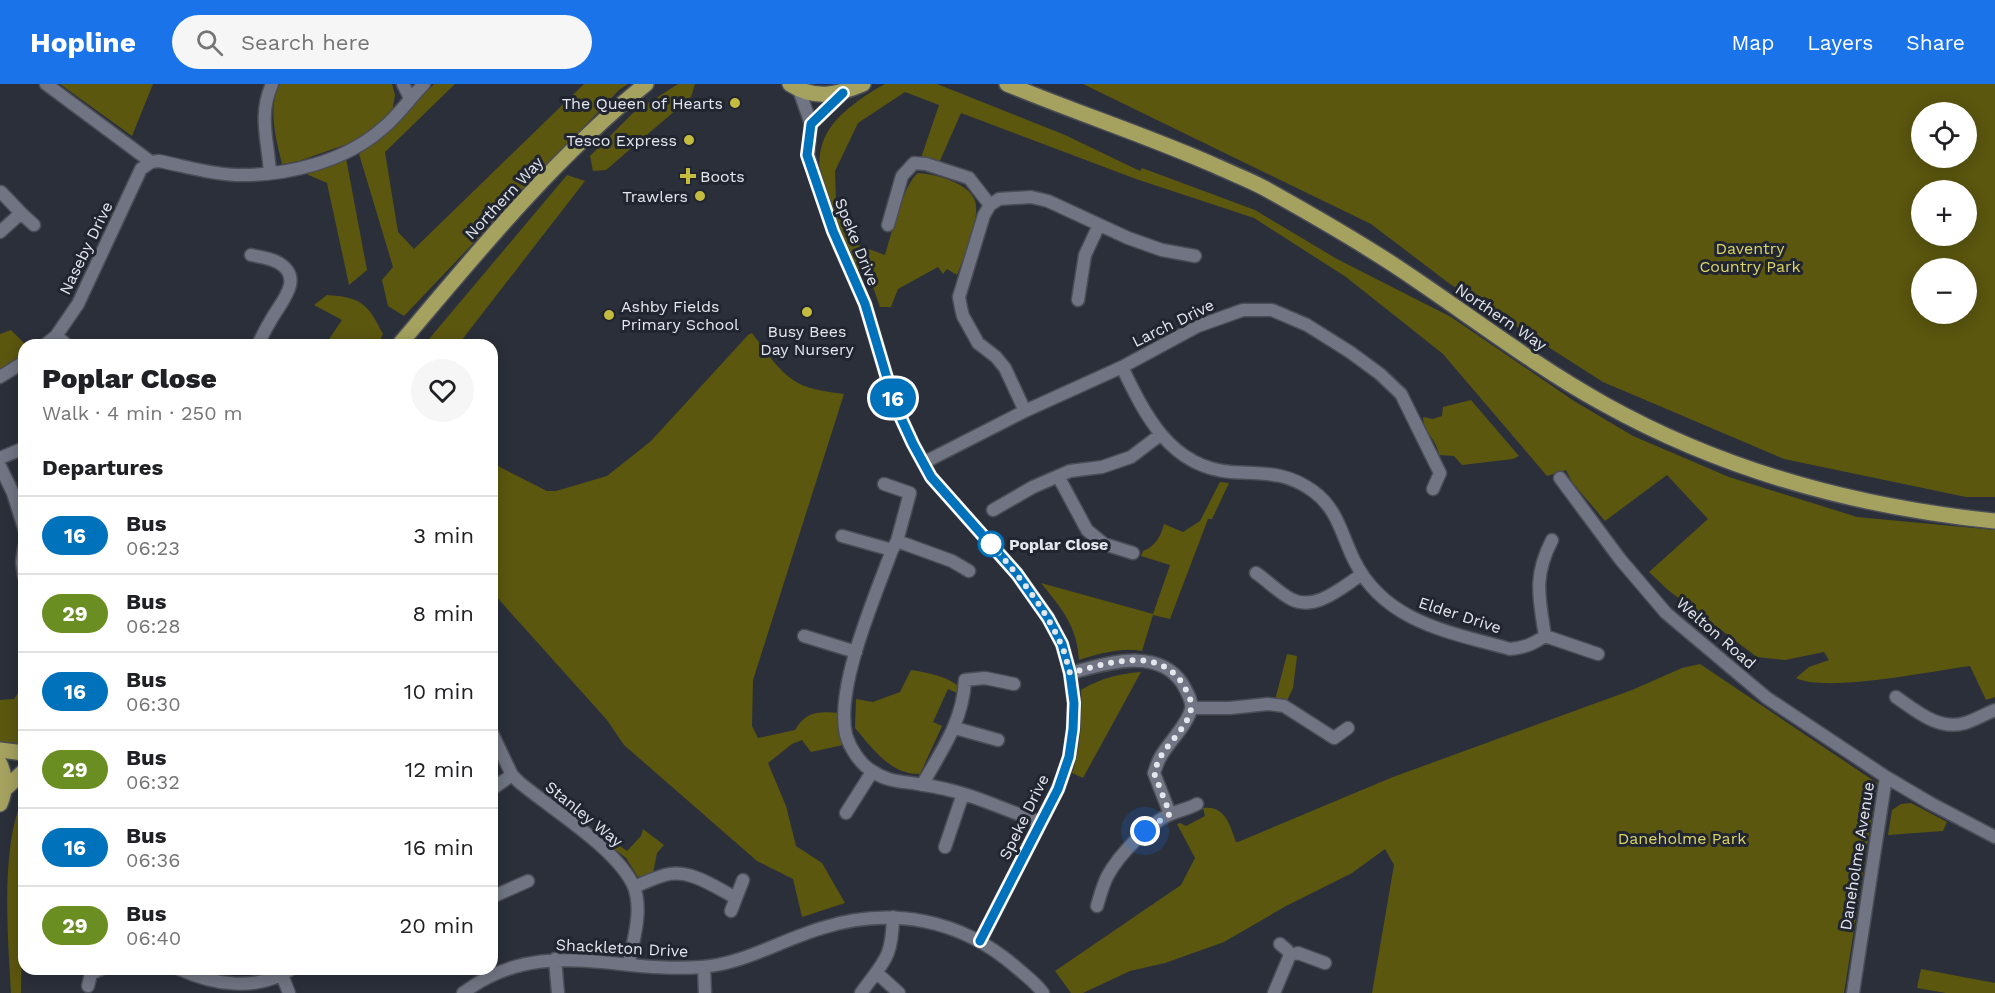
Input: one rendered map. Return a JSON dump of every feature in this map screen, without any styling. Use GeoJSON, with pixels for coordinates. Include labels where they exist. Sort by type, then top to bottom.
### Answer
{"type":"FeatureCollection","features":[{"type":"Feature","properties":{"kind":"main road","name":"Northern Way"},"geometry":{"type":"LineString","coordinates":[[404,339],[474,257],[587,134],[646,84]]}},
{"type":"Feature","properties":{"kind":"main road"},"geometry":{"type":"LineString","coordinates":[[795,87],[819,95],[843,93],[863,84]]}},
{"type":"Feature","properties":{"kind":"main road","name":"Northern Way"},"geometry":{"type":"LineString","coordinates":[[1007,84],[1169,145],[1264,188],[1391,263],[1532,360],[1603,404],[1670,438],[1822,492],[1933,514],[1995,521]]}},
{"type":"Feature","properties":{"kind":"main road"},"geometry":{"type":"LineString","coordinates":[[0,750],[18,752]]}},
{"type":"Feature","properties":{"kind":"main road"},"geometry":{"type":"LineString","coordinates":[[0,764],[4,774],[2,796]]}},
{"type":"Feature","properties":{"kind":"main road"},"geometry":{"type":"LineString","coordinates":[[2,796],[18,778]]}},
{"type":"Feature","properties":{"kind":"street"},"geometry":{"type":"LineString","coordinates":[[46,84],[151,162],[159,161],[236,175],[270,173],[313,164],[351,150],[383,128],[424,84]]}},
{"type":"Feature","properties":{"kind":"street"},"geometry":{"type":"LineString","coordinates":[[270,173],[265,142],[264,113],[272,84]]}},
{"type":"Feature","properties":{"kind":"street"},"geometry":{"type":"LineString","coordinates":[[403,84],[410,98]]}},
{"type":"Feature","properties":{"kind":"street","name":"Speke Drive"},"geometry":{"type":"LineString","coordinates":[[795,87],[811,124],[807,155],[833,231],[865,304],[895,405],[923,463],[941,490],[1017,574],[1041,609],[1062,644],[1070,673],[1074,703],[1069,757],[1058,789],[980,941]]}},
{"type":"Feature","properties":{"kind":"street"},"geometry":{"type":"LineString","coordinates":[[811,124],[843,93]]}},
{"type":"Feature","properties":{"kind":"street","name":"Naseby Drive"},"geometry":{"type":"LineString","coordinates":[[52,339],[78,304],[141,169],[151,162]]}},
{"type":"Feature","properties":{"kind":"street"},"geometry":{"type":"LineString","coordinates":[[888,225],[902,176],[914,163],[926,164],[969,178],[990,205]]}},
{"type":"Feature","properties":{"kind":"street"},"geometry":{"type":"LineString","coordinates":[[1,192],[34,225]]}},
{"type":"Feature","properties":{"kind":"street"},"geometry":{"type":"LineString","coordinates":[[1025,411],[1005,368],[996,357],[978,343],[968,326],[963,316],[959,297],[984,215],[990,205],[999,199],[1030,197],[1048,201],[1099,225],[1162,250],[1195,256]]}},
{"type":"Feature","properties":{"kind":"street"},"geometry":{"type":"LineString","coordinates":[[0,232],[21,213]]}},
{"type":"Feature","properties":{"kind":"street"},"geometry":{"type":"LineString","coordinates":[[1078,300],[1085,255],[1099,225]]}},
{"type":"Feature","properties":{"kind":"street"},"geometry":{"type":"LineString","coordinates":[[251,255],[277,261],[284,267],[290,281],[289,292],[272,317],[261,339]]}},
{"type":"Feature","properties":{"kind":"street","name":"Larch Drive"},"geometry":{"type":"LineString","coordinates":[[923,463],[1025,411],[1122,367],[1198,326],[1243,310],[1272,310],[1307,325],[1350,352],[1380,374],[1401,394],[1440,473],[1433,489]]}},
{"type":"Feature","properties":{"kind":"street"},"geometry":{"type":"LineString","coordinates":[[56,336],[60,339]]}},
{"type":"Feature","properties":{"kind":"street"},"geometry":{"type":"LineString","coordinates":[[0,378],[18,366]]}},
{"type":"Feature","properties":{"kind":"street","name":"Elder Drive"},"geometry":{"type":"LineString","coordinates":[[1122,367],[1160,435],[1189,459],[1229,472],[1258,472],[1289,477],[1310,488],[1332,510],[1361,575],[1386,603],[1425,624],[1510,649],[1523,648],[1545,636]]}},
{"type":"Feature","properties":{"kind":"street"},"geometry":{"type":"LineString","coordinates":[[993,510],[1070,471],[1116,464],[1131,457],[1160,435]]}},
{"type":"Feature","properties":{"kind":"street"},"geometry":{"type":"LineString","coordinates":[[0,458],[18,450]]}},
{"type":"Feature","properties":{"kind":"street"},"geometry":{"type":"LineString","coordinates":[[0,465],[18,509]]}},
{"type":"Feature","properties":{"kind":"street"},"geometry":{"type":"LineString","coordinates":[[1058,476],[1087,530],[1104,543],[1133,553]]}},
{"type":"Feature","properties":{"kind":"street","name":"Welton Road"},"geometry":{"type":"LineString","coordinates":[[1560,478],[1620,559],[1666,613],[1767,698],[1886,777]]}},
{"type":"Feature","properties":{"kind":"street"},"geometry":{"type":"LineString","coordinates":[[884,484],[910,492],[894,546],[855,652],[845,701],[845,728],[850,744],[860,762],[872,772],[895,783],[922,784],[963,794],[1041,822]]}},
{"type":"Feature","properties":{"kind":"street"},"geometry":{"type":"LineString","coordinates":[[842,536],[952,561],[969,570]]}},
{"type":"Feature","properties":{"kind":"street"},"geometry":{"type":"LineString","coordinates":[[1552,540],[1540,568],[1538,588],[1545,636],[1598,654]]}},
{"type":"Feature","properties":{"kind":"street"},"geometry":{"type":"LineString","coordinates":[[1256,573],[1292,600],[1304,603],[1315,602],[1361,575]]}},
{"type":"Feature","properties":{"kind":"street"},"geometry":{"type":"LineString","coordinates":[[804,636],[855,652]]}},
{"type":"Feature","properties":{"kind":"street"},"geometry":{"type":"LineString","coordinates":[[1070,673],[1119,661],[1143,661],[1170,670],[1181,681],[1188,693],[1192,708],[1161,757],[1154,773],[1170,814]]}},
{"type":"Feature","properties":{"kind":"street"},"geometry":{"type":"LineString","coordinates":[[922,784],[955,728],[964,694],[965,680],[985,678],[1014,684]]}},
{"type":"Feature","properties":{"kind":"street"},"geometry":{"type":"LineString","coordinates":[[1896,697],[1928,719],[1948,726],[1964,724],[1995,710]]}},
{"type":"Feature","properties":{"kind":"street"},"geometry":{"type":"LineString","coordinates":[[1192,708],[1230,708],[1268,704],[1288,709],[1334,738],[1348,728]]}},
{"type":"Feature","properties":{"kind":"street"},"geometry":{"type":"LineString","coordinates":[[955,728],[998,740]]}},
{"type":"Feature","properties":{"kind":"street","name":"Stanley Way"},"geometry":{"type":"LineString","coordinates":[[498,746],[512,775],[612,855],[634,887],[637,916],[629,964]]}},
{"type":"Feature","properties":{"kind":"street"},"geometry":{"type":"LineString","coordinates":[[846,813],[872,772]]}},
{"type":"Feature","properties":{"kind":"street"},"geometry":{"type":"LineString","coordinates":[[498,785],[512,775]]}},
{"type":"Feature","properties":{"kind":"street","name":"Daneholme Avenue"},"geometry":{"type":"LineString","coordinates":[[1853,993],[1886,777],[1995,837]]}},
{"type":"Feature","properties":{"kind":"street"},"geometry":{"type":"LineString","coordinates":[[945,847],[963,794]]}},
{"type":"Feature","properties":{"kind":"street"},"geometry":{"type":"LineString","coordinates":[[1097,906],[1107,876],[1124,852],[1145,831],[1170,814],[1187,810],[1197,804]]}},
{"type":"Feature","properties":{"kind":"street"},"geometry":{"type":"LineString","coordinates":[[634,887],[665,875],[678,873],[687,874],[736,898]]}},
{"type":"Feature","properties":{"kind":"street"},"geometry":{"type":"LineString","coordinates":[[731,911],[743,880]]}},
{"type":"Feature","properties":{"kind":"street"},"geometry":{"type":"LineString","coordinates":[[498,894],[528,881]]}},
{"type":"Feature","properties":{"kind":"street"},"geometry":{"type":"LineString","coordinates":[[861,993],[890,952],[893,917]]}},
{"type":"Feature","properties":{"kind":"street","name":"Shackleton Drive"},"geometry":{"type":"LineString","coordinates":[[498,971],[555,959],[670,969],[704,967],[749,957],[821,928],[858,919],[893,917],[927,921],[980,941],[1004,956],[1043,993]]}},
{"type":"Feature","properties":{"kind":"street"},"geometry":{"type":"LineString","coordinates":[[1280,944],[1290,955]]}},
{"type":"Feature","properties":{"kind":"street"},"geometry":{"type":"LineString","coordinates":[[1290,955],[1298,953],[1325,963]]}},
{"type":"Feature","properties":{"kind":"street"},"geometry":{"type":"LineString","coordinates":[[1274,993],[1290,955]]}},
{"type":"Feature","properties":{"kind":"street"},"geometry":{"type":"LineString","coordinates":[[555,959],[558,993]]}},
{"type":"Feature","properties":{"kind":"street"},"geometry":{"type":"LineString","coordinates":[[704,967],[705,993]]}},
{"type":"Feature","properties":{"kind":"street"},"geometry":{"type":"LineString","coordinates":[[877,973],[898,993]]}},
{"type":"Feature","properties":{"kind":"street"},"geometry":{"type":"LineString","coordinates":[[88,986],[91,975]]}},
{"type":"Feature","properties":{"kind":"street"},"geometry":{"type":"LineString","coordinates":[[192,975],[236,985],[274,975]]}},
{"type":"Feature","properties":{"kind":"street"},"geometry":{"type":"LineString","coordinates":[[287,975],[290,993]]}},
{"type":"Feature","properties":{"kind":"street","name":"Shackleton Drive"},"geometry":{"type":"LineString","coordinates":[[463,993],[482,975]]}},
{"type":"Feature","properties":{"kind":"green space"},"geometry":{"type":"Polygon","coordinates":[[[60,84],[153,84],[132,136],[60,84]]]}},
{"type":"Feature","properties":{"kind":"green space"},"geometry":{"type":"Polygon","coordinates":[[[280,84],[392,84],[395,95],[392,112],[367,137],[299,161],[282,164],[273,113],[280,84]]]}},
{"type":"Feature","properties":{"kind":"green space"},"geometry":{"type":"Polygon","coordinates":[[[434,84],[455,84],[385,152],[398,232],[414,249],[584,84],[628,84],[619,90],[404,316],[388,306],[382,280],[393,267],[359,154],[388,133],[434,84]]]}},
{"type":"Feature","properties":{"kind":"green space"},"geometry":{"type":"Polygon","coordinates":[[[678,84],[695,84],[691,97],[606,170],[593,171],[590,156],[633,113],[678,84]]]}},
{"type":"Feature","properties":{"kind":"green space"},"geometry":{"type":"Polygon","coordinates":[[[885,84],[937,84],[1065,135],[1140,171],[1142,168],[1255,210],[1337,259],[1451,317],[1574,401],[1633,436],[1729,477],[1857,517],[1995,530],[1995,697],[1986,700],[1970,666],[1880,680],[1830,683],[1810,682],[1796,678],[1809,667],[1829,660],[1824,652],[1785,660],[1757,657],[1668,590],[1649,572],[1708,519],[1667,475],[1605,521],[1572,482],[1566,470],[1547,476],[1443,354],[1346,277],[1254,218],[1136,179],[961,113],[939,163],[920,161],[939,105],[905,92],[858,123],[835,171],[836,202],[855,244],[885,255],[903,198],[918,173],[951,181],[966,189],[975,201],[976,217],[957,275],[947,269],[943,274],[938,267],[898,289],[891,307],[880,307],[873,287],[874,282],[862,274],[854,264],[834,226],[822,185],[820,157],[827,133],[835,122],[858,101],[885,84]]]}},
{"type":"Feature","properties":{"kind":"green space","name":"Daventry Country Park"},"geometry":{"type":"Polygon","coordinates":[[[1083,84],[1995,84],[1995,497],[1966,497],[1784,459],[1603,382],[1450,284],[1371,224],[1083,84]]]}},
{"type":"Feature","properties":{"kind":"green space"},"geometry":{"type":"Polygon","coordinates":[[[346,158],[367,270],[349,285],[327,183],[304,173],[346,158]]]}},
{"type":"Feature","properties":{"kind":"green space"},"geometry":{"type":"Polygon","coordinates":[[[567,175],[585,181],[463,339],[429,339],[567,175]]]}},
{"type":"Feature","properties":{"kind":"green space"},"geometry":{"type":"Polygon","coordinates":[[[327,295],[356,300],[373,316],[383,334],[381,339],[329,339],[342,320],[314,305],[327,295]]]}},
{"type":"Feature","properties":{"kind":"green space"},"geometry":{"type":"Polygon","coordinates":[[[11,330],[20,339],[18,339],[18,360],[0,371],[0,334],[11,330]]]}},
{"type":"Feature","properties":{"kind":"green space"},"geometry":{"type":"Polygon","coordinates":[[[752,333],[773,361],[791,379],[809,387],[844,394],[753,680],[752,726],[758,738],[795,730],[804,719],[814,714],[839,713],[843,745],[811,752],[802,740],[792,744],[768,763],[786,806],[796,846],[822,863],[845,903],[802,917],[793,879],[757,861],[624,745],[607,720],[498,599],[498,466],[547,491],[556,491],[607,476],[651,441],[752,333]]]}},
{"type":"Feature","properties":{"kind":"green space"},"geometry":{"type":"Polygon","coordinates":[[[1471,400],[1519,456],[1513,459],[1462,465],[1454,456],[1439,455],[1423,417],[1433,419],[1442,416],[1443,407],[1471,400]]]}},
{"type":"Feature","properties":{"kind":"green space"},"geometry":{"type":"Polygon","coordinates":[[[1220,482],[1229,483],[1212,519],[1208,519],[1170,619],[1153,615],[1142,651],[1102,653],[1079,660],[1072,628],[1062,610],[1041,583],[1153,614],[1170,565],[1141,556],[1143,551],[1157,540],[1164,524],[1183,532],[1200,521],[1220,482]]]}},
{"type":"Feature","properties":{"kind":"green space"},"geometry":{"type":"Polygon","coordinates":[[[1287,654],[1297,656],[1293,688],[1286,703],[1275,700],[1287,654]]]}},
{"type":"Feature","properties":{"kind":"green space","name":"Daneholme Park"},"geometry":{"type":"Polygon","coordinates":[[[1700,664],[1877,783],[1844,993],[1372,993],[1394,865],[1385,849],[1352,873],[1286,906],[1224,942],[1165,963],[1130,971],[1083,993],[1071,993],[1055,971],[1181,885],[1195,858],[1177,824],[1186,826],[1205,816],[1203,808],[1222,813],[1238,842],[1393,777],[1632,690],[1682,668],[1700,664]]]}},
{"type":"Feature","properties":{"kind":"green space"},"geometry":{"type":"Polygon","coordinates":[[[911,670],[929,673],[957,685],[957,693],[948,689],[933,722],[942,726],[920,774],[900,770],[891,765],[875,752],[855,728],[856,699],[873,702],[900,692],[911,670]]]}},
{"type":"Feature","properties":{"kind":"green space"},"geometry":{"type":"Polygon","coordinates":[[[1141,672],[1083,778],[1072,773],[1080,732],[1081,690],[1110,677],[1141,672]]]}},
{"type":"Feature","properties":{"kind":"green space"},"geometry":{"type":"Polygon","coordinates":[[[18,693],[18,744],[4,744],[0,741],[0,700],[14,699],[18,693]]]}},
{"type":"Feature","properties":{"kind":"green space"},"geometry":{"type":"Polygon","coordinates":[[[1911,803],[1947,822],[1943,831],[1888,835],[1892,810],[1901,804],[1911,803]]]}},
{"type":"Feature","properties":{"kind":"green space"},"geometry":{"type":"Polygon","coordinates":[[[18,811],[18,975],[21,975],[21,993],[11,993],[7,892],[11,839],[18,811]]]}},
{"type":"Feature","properties":{"kind":"green space"},"geometry":{"type":"Polygon","coordinates":[[[643,829],[664,845],[657,853],[653,873],[638,877],[626,858],[598,836],[601,832],[627,851],[641,836],[643,829]]]}},
{"type":"Feature","properties":{"kind":"green space"},"geometry":{"type":"Polygon","coordinates":[[[1921,969],[1995,983],[1995,993],[1946,993],[1917,988],[1921,969]]]}},
{"type":"Feature","properties":{"kind":"bus line","name":"16"},"geometry":{"type":"LineString","coordinates":[[843,93],[811,124],[807,155],[833,231],[865,304],[895,405],[931,477],[1017,574],[1048,618],[1062,644],[1070,673],[1074,703],[1069,757],[1058,789],[980,941]]}},
{"type":"Feature","properties":{"kind":"place","name":"The Queen of Hearts"},"geometry":{"type":"Point","coordinates":[735,103]}},
{"type":"Feature","properties":{"kind":"place","name":"Tesco Express"},"geometry":{"type":"Point","coordinates":[689,140]}},
{"type":"Feature","properties":{"kind":"place","name":"Boots"},"geometry":{"type":"Point","coordinates":[688,176]}},
{"type":"Feature","properties":{"kind":"place","name":"Trawlers"},"geometry":{"type":"Point","coordinates":[700,196]}},
{"type":"Feature","properties":{"kind":"place","name":"Busy Bees Day Nursery"},"geometry":{"type":"Point","coordinates":[807,312]}},
{"type":"Feature","properties":{"kind":"place","name":"Ashby Fields Primary School"},"geometry":{"type":"Point","coordinates":[609,315]}},
{"type":"Feature","properties":{"kind":"place","name":"Poplar Close"},"geometry":{"type":"Point","coordinates":[991,544]}},
{"type":"Feature","properties":{"kind":"route"},"geometry":{"type":"LineString","coordinates":[[991,544],[988,540],[1017,574],[1048,618],[1062,644],[1070,673],[1119,661],[1143,661],[1170,670],[1181,681],[1188,693],[1192,708],[1161,757],[1154,773],[1170,814],[1145,831]]}}]}
